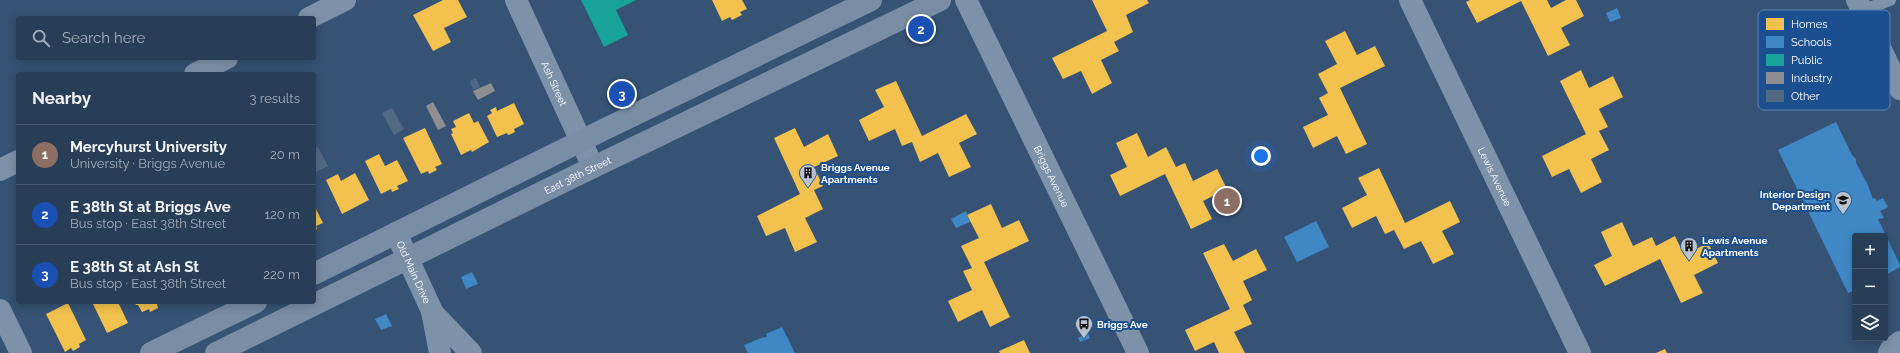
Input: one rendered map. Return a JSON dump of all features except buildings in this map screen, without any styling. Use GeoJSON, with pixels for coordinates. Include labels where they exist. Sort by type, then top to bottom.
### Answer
{"type":"FeatureCollection","features":[{"type":"Feature","properties":{"kind":"main road"},"geometry":{"type":"LineString","coordinates":[[316,273],[581,141],[871,0]]}},
{"type":"Feature","properties":{"kind":"main road","name":"East 38th Street"},"geometry":{"type":"LineString","coordinates":[[316,304],[593,167],[940,0]]}},
{"type":"Feature","properties":{"kind":"main road"},"geometry":{"type":"LineString","coordinates":[[151,353],[252,304]]}},
{"type":"Feature","properties":{"kind":"main road","name":"East 38th Street"},"geometry":{"type":"LineString","coordinates":[[216,353],[315,304]]}},
{"type":"Feature","properties":{"kind":"street"},"geometry":{"type":"LineString","coordinates":[[313,16],[345,0]]}},
{"type":"Feature","properties":{"kind":"street","name":"Ash Street"},"geometry":{"type":"LineString","coordinates":[[516,0],[593,167]]}},
{"type":"Feature","properties":{"kind":"street","name":"Briggs Avenue"},"geometry":{"type":"LineString","coordinates":[[966,0],[1138,353]]}},
{"type":"Feature","properties":{"kind":"street","name":"Lewis Avenue"},"geometry":{"type":"LineString","coordinates":[[1410,0],[1580,353]]}},
{"type":"Feature","properties":{"kind":"street"},"geometry":{"type":"LineString","coordinates":[[199,72],[223,60]]}},
{"type":"Feature","properties":{"kind":"street"},"geometry":{"type":"LineString","coordinates":[[1890,68],[1900,89]]}},
{"type":"Feature","properties":{"kind":"street"},"geometry":{"type":"LineString","coordinates":[[0,170],[16,162]]}},
{"type":"Feature","properties":{"kind":"street","name":"Old Main Drive"},"geometry":{"type":"LineString","coordinates":[[396,233],[432,311],[440,353]]}},
{"type":"Feature","properties":{"kind":"street"},"geometry":{"type":"LineString","coordinates":[[0,310],[22,353]]}},
{"type":"Feature","properties":{"kind":"street","name":"Old Main Drive"},"geometry":{"type":"LineString","coordinates":[[432,311],[471,353]]}},
{"type":"Feature","properties":{"kind":"street"},"geometry":{"type":"LineString","coordinates":[[1889,353],[1891,349],[1900,342]]}},
{"type":"Feature","properties":{"kind":"lane"},"geometry":{"type":"LineString","coordinates":[[1860,5],[1890,0]]}},
{"type":"Feature","properties":{"kind":"place","name":"E 38th St at Briggs Ave"},"geometry":{"type":"Point","coordinates":[921,29]}},
{"type":"Feature","properties":{"kind":"place","name":"E 38th St at Ash St"},"geometry":{"type":"Point","coordinates":[622,94]}},
{"type":"Feature","properties":{"kind":"place","name":"Briggs Avenue Apartments"},"geometry":{"type":"Point","coordinates":[808,188]}},
{"type":"Feature","properties":{"kind":"place","name":"Mercyhurst University"},"geometry":{"type":"Point","coordinates":[1227,201]}},
{"type":"Feature","properties":{"kind":"place","name":"Interior Design Department"},"geometry":{"type":"Point","coordinates":[1843,215]}},
{"type":"Feature","properties":{"kind":"place","name":"Lewis Avenue Apartments"},"geometry":{"type":"Point","coordinates":[1689,261]}},
{"type":"Feature","properties":{"kind":"place","name":"Briggs Ave"},"geometry":{"type":"Point","coordinates":[1084,339]}}]}
